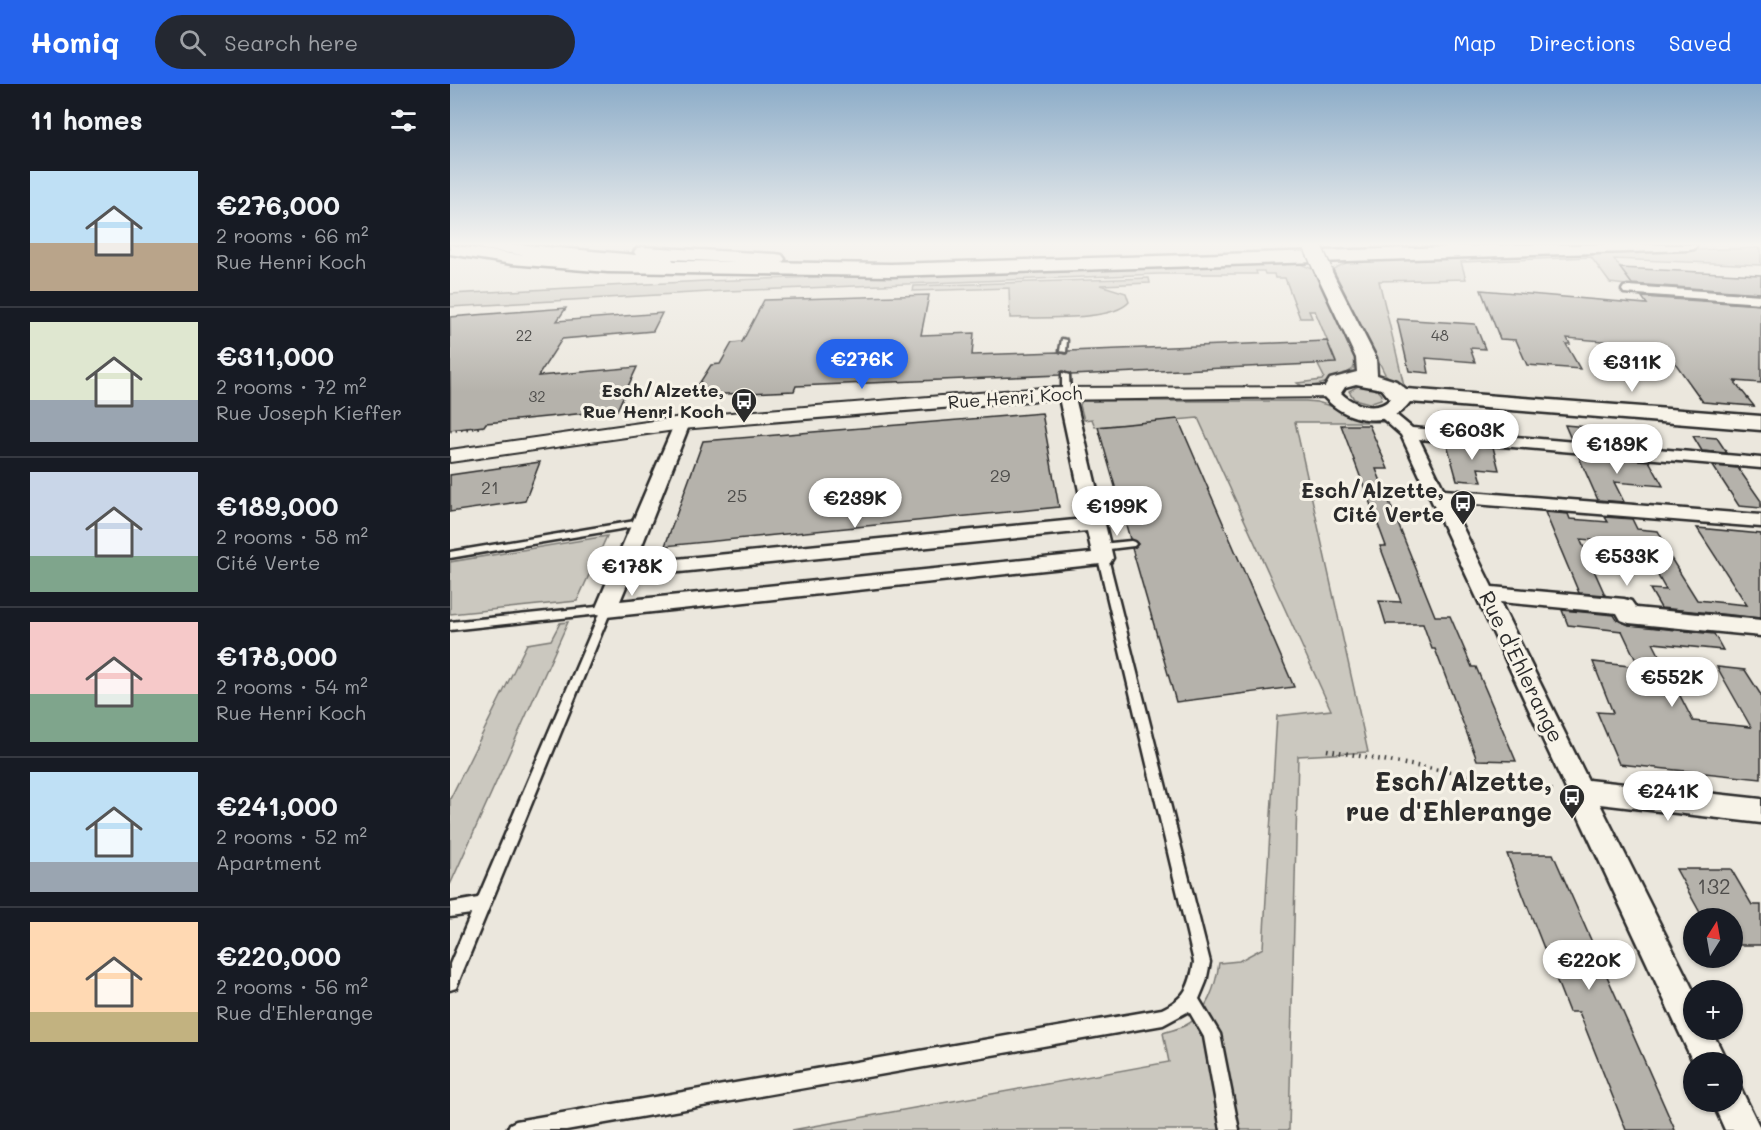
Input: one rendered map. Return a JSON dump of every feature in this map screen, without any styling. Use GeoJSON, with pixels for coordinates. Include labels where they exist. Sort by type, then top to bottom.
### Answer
{"type":"FeatureCollection","features":[{"type":"Feature","properties":{"kind":"main road"},"geometry":{"type":"LineString","coordinates":[[1335,294],[1366,358],[1367,378]]}},
{"type":"Feature","properties":{"kind":"main road"},"geometry":{"type":"LineString","coordinates":[[1367,378],[1387,384],[1399,395],[1401,400],[1398,405],[1383,412],[1372,413],[1340,404],[1331,393],[1332,387],[1337,382],[1345,379],[1367,378]]}},
{"type":"Feature","properties":{"kind":"main road"},"geometry":{"type":"LineString","coordinates":[[1399,395],[1761,423]]}},
{"type":"Feature","properties":{"kind":"street"},"geometry":{"type":"LineString","coordinates":[[1684,294],[1761,299]]}},
{"type":"Feature","properties":{"kind":"street"},"geometry":{"type":"LineString","coordinates":[[682,423],[606,610],[1102,553],[1066,384]]}},
{"type":"Feature","properties":{"kind":"street","name":"Rue Henri Koch"},"geometry":{"type":"LineString","coordinates":[[450,456],[682,423],[1066,384],[1331,393]]}},
{"type":"Feature","properties":{"kind":"street","name":"Rue d'Ehlerange"},"geometry":{"type":"LineString","coordinates":[[1383,412],[1408,433],[1683,1006]]}},
{"type":"Feature","properties":{"kind":"street"},"geometry":{"type":"LineString","coordinates":[[1408,433],[1761,463]]}},
{"type":"Feature","properties":{"kind":"street"},"geometry":{"type":"LineString","coordinates":[[1437,495],[1761,521]]}},
{"type":"Feature","properties":{"kind":"street"},"geometry":{"type":"LineString","coordinates":[[622,571],[1095,524]]}},
{"type":"Feature","properties":{"kind":"street"},"geometry":{"type":"LineString","coordinates":[[1485,593],[1624,606],[1629,615],[1761,628]]}},
{"type":"Feature","properties":{"kind":"street"},"geometry":{"type":"LineString","coordinates":[[1580,790],[1761,811]]}},
{"type":"Feature","properties":{"kind":"street"},"geometry":{"type":"LineString","coordinates":[[1734,1112],[1743,1130]]}},
{"type":"Feature","properties":{"kind":"lane"},"geometry":{"type":"LineString","coordinates":[[1064,340],[1064,351]]}},
{"type":"Feature","properties":{"kind":"lane"},"geometry":{"type":"LineString","coordinates":[[450,555],[641,523]]}},
{"type":"Feature","properties":{"kind":"lane"},"geometry":{"type":"LineString","coordinates":[[516,1130],[1163,1017],[1178,1010],[1191,1000],[1199,981],[1202,962],[1102,553],[1131,544]]}},
{"type":"Feature","properties":{"kind":"lane"},"geometry":{"type":"LineString","coordinates":[[450,626],[606,610],[450,982]]}},
{"type":"Feature","properties":{"kind":"lane"},"geometry":{"type":"LineString","coordinates":[[450,910],[481,905]]}},
{"type":"Feature","properties":{"kind":"lane"},"geometry":{"type":"LineString","coordinates":[[1191,1000],[1212,1034],[1230,1130]]}},
{"type":"Feature","properties":{"kind":"path"},"geometry":{"type":"LineString","coordinates":[[450,431],[483,428]]}},
{"type":"Feature","properties":{"kind":"path"},"geometry":{"type":"LineString","coordinates":[[1327,750],[1552,791],[1580,790]]}},
{"type":"Feature","properties":{"kind":"shaded area"},"geometry":{"type":"Polygon","coordinates":[[[450,294],[454,294],[678,294],[450,307],[450,294]]]}},
{"type":"Feature","properties":{"kind":"shaded area"},"geometry":{"type":"Polygon","coordinates":[[[1009,294],[1126,294],[1129,302],[1107,313],[1091,316],[1010,318],[1009,294]]]}},
{"type":"Feature","properties":{"kind":"shaded area"},"geometry":{"type":"Polygon","coordinates":[[[1291,294],[1326,294],[1356,360],[1353,369],[1333,380],[1317,385],[1302,386],[1297,383],[1322,380],[1324,377],[1318,365],[1336,362],[1315,311],[1309,311],[1312,318],[1300,318],[1291,294]]]}},
{"type":"Feature","properties":{"kind":"shaded area"},"geometry":{"type":"Polygon","coordinates":[[[1345,294],[1382,294],[1404,385],[1393,381],[1385,374],[1345,294]]]}},
{"type":"Feature","properties":{"kind":"shaded area"},"geometry":{"type":"Polygon","coordinates":[[[1358,386],[1375,389],[1382,395],[1381,399],[1369,403],[1354,399],[1349,391],[1358,386]]]}},
{"type":"Feature","properties":{"kind":"shaded area"},"geometry":{"type":"Polygon","coordinates":[[[1082,401],[1306,401],[1317,402],[1384,422],[1295,422],[1368,752],[1298,756],[1289,1130],[792,1130],[1169,1062],[1163,1033],[1186,1025],[1200,1014],[1213,989],[1219,963],[1239,961],[1263,948],[1277,716],[1331,710],[1198,418],[1095,427],[1092,419],[1084,420],[1080,405],[1082,401]]]}},
{"type":"Feature","properties":{"kind":"shaded area"},"geometry":{"type":"Polygon","coordinates":[[[607,536],[577,601],[450,614],[450,562],[607,536]]]}},
{"type":"Feature","properties":{"kind":"shaded area"},"geometry":{"type":"Polygon","coordinates":[[[568,622],[450,885],[450,799],[527,644],[551,640],[560,623],[568,622]]]}},
{"type":"Feature","properties":{"kind":"building"},"geometry":{"type":"Polygon","coordinates":[[[1482,294],[1526,294],[1647,304],[1642,297],[1761,305],[1761,383],[1734,381],[1754,406],[1703,402],[1663,346],[1567,338],[1570,344],[1566,344],[1580,369],[1527,365],[1516,340],[1500,339],[1482,294]]]}},
{"type":"Feature","properties":{"kind":"building"},"geometry":{"type":"Polygon","coordinates":[[[929,295],[921,335],[974,333],[972,355],[1058,352],[1066,354],[1068,351],[1327,341],[1336,363],[1071,375],[1063,371],[1060,375],[796,386],[794,391],[704,395],[706,389],[695,390],[711,365],[720,364],[732,343],[742,342],[764,300],[929,295]]]}},
{"type":"Feature","properties":{"kind":"building"},"geometry":{"type":"Polygon","coordinates":[[[566,308],[557,321],[662,313],[653,331],[562,339],[538,376],[637,367],[617,410],[486,423],[484,426],[450,430],[450,317],[566,308]]]}},
{"type":"Feature","properties":{"kind":"building"},"geometry":{"type":"Polygon","coordinates":[[[1397,319],[1475,324],[1485,349],[1470,348],[1475,362],[1426,358],[1429,373],[1409,371],[1397,319]]]}},
{"type":"Feature","properties":{"kind":"building"},"geometry":{"type":"Polygon","coordinates":[[[1042,413],[1059,507],[665,546],[703,441],[1042,413]]]}},
{"type":"Feature","properties":{"kind":"building"},"geometry":{"type":"Polygon","coordinates":[[[1439,415],[1484,419],[1488,432],[1443,428],[1439,415]]]}},
{"type":"Feature","properties":{"kind":"building"},"geometry":{"type":"Polygon","coordinates":[[[1178,419],[1294,687],[1176,702],[1132,548],[1138,544],[1130,539],[1098,427],[1178,419]]]}},
{"type":"Feature","properties":{"kind":"building"},"geometry":{"type":"Polygon","coordinates":[[[1341,425],[1369,425],[1388,469],[1376,469],[1435,616],[1450,616],[1472,667],[1476,667],[1516,761],[1477,760],[1435,649],[1432,649],[1423,624],[1386,624],[1379,601],[1401,602],[1380,546],[1386,546],[1341,425]]]}},
{"type":"Feature","properties":{"kind":"building"},"geometry":{"type":"Polygon","coordinates":[[[1565,425],[1632,431],[1640,445],[1571,439],[1565,425]]]}},
{"type":"Feature","properties":{"kind":"building"},"geometry":{"type":"Polygon","coordinates":[[[1693,436],[1717,438],[1727,453],[1702,451],[1693,436]]]}},
{"type":"Feature","properties":{"kind":"building"},"geometry":{"type":"Polygon","coordinates":[[[1447,444],[1493,447],[1499,470],[1478,468],[1482,482],[1457,480],[1447,444]]]}},
{"type":"Feature","properties":{"kind":"building"},"geometry":{"type":"Polygon","coordinates":[[[1578,455],[1649,461],[1663,486],[1614,482],[1624,502],[1598,500],[1578,455]]]}},
{"type":"Feature","properties":{"kind":"building"},"geometry":{"type":"Polygon","coordinates":[[[540,462],[525,501],[450,512],[450,475],[540,462]]]}},
{"type":"Feature","properties":{"kind":"building"},"geometry":{"type":"Polygon","coordinates":[[[1713,466],[1738,468],[1761,501],[1761,508],[1739,506],[1713,466]]]}},
{"type":"Feature","properties":{"kind":"building"},"geometry":{"type":"Polygon","coordinates":[[[1545,512],[1568,514],[1570,519],[1608,522],[1605,517],[1632,519],[1637,529],[1658,531],[1670,552],[1667,552],[1697,600],[1747,605],[1697,528],[1761,534],[1761,618],[1661,608],[1650,589],[1666,590],[1640,544],[1580,539],[1605,595],[1579,593],[1545,512]]]}},
{"type":"Feature","properties":{"kind":"building"},"geometry":{"type":"Polygon","coordinates":[[[1562,610],[1614,615],[1617,620],[1629,625],[1714,634],[1723,650],[1653,643],[1693,721],[1751,727],[1717,667],[1745,670],[1761,695],[1761,779],[1619,764],[1597,712],[1613,713],[1593,662],[1639,667],[1622,631],[1568,625],[1562,610]]]}},
{"type":"Feature","properties":{"kind":"building"},"geometry":{"type":"Polygon","coordinates":[[[1507,854],[1553,854],[1675,1130],[1626,1130],[1579,1012],[1569,1012],[1507,854]]]}},
{"type":"Feature","properties":{"kind":"building"},"geometry":{"type":"Polygon","coordinates":[[[1676,869],[1731,869],[1752,905],[1761,905],[1761,945],[1743,945],[1743,908],[1697,908],[1676,869]]]}},
{"type":"Feature","properties":{"kind":"place","name":"Esch/Alzette, Rue Henri Koch"},"geometry":{"type":"Point","coordinates":[744,424]}},
{"type":"Feature","properties":{"kind":"place","name":"Esch/Alzette, Cité Verte"},"geometry":{"type":"Point","coordinates":[1463,526]}},
{"type":"Feature","properties":{"kind":"place","name":"Esch/Alzette, rue d'Ehlerange"},"geometry":{"type":"Point","coordinates":[1572,820]}}]}
